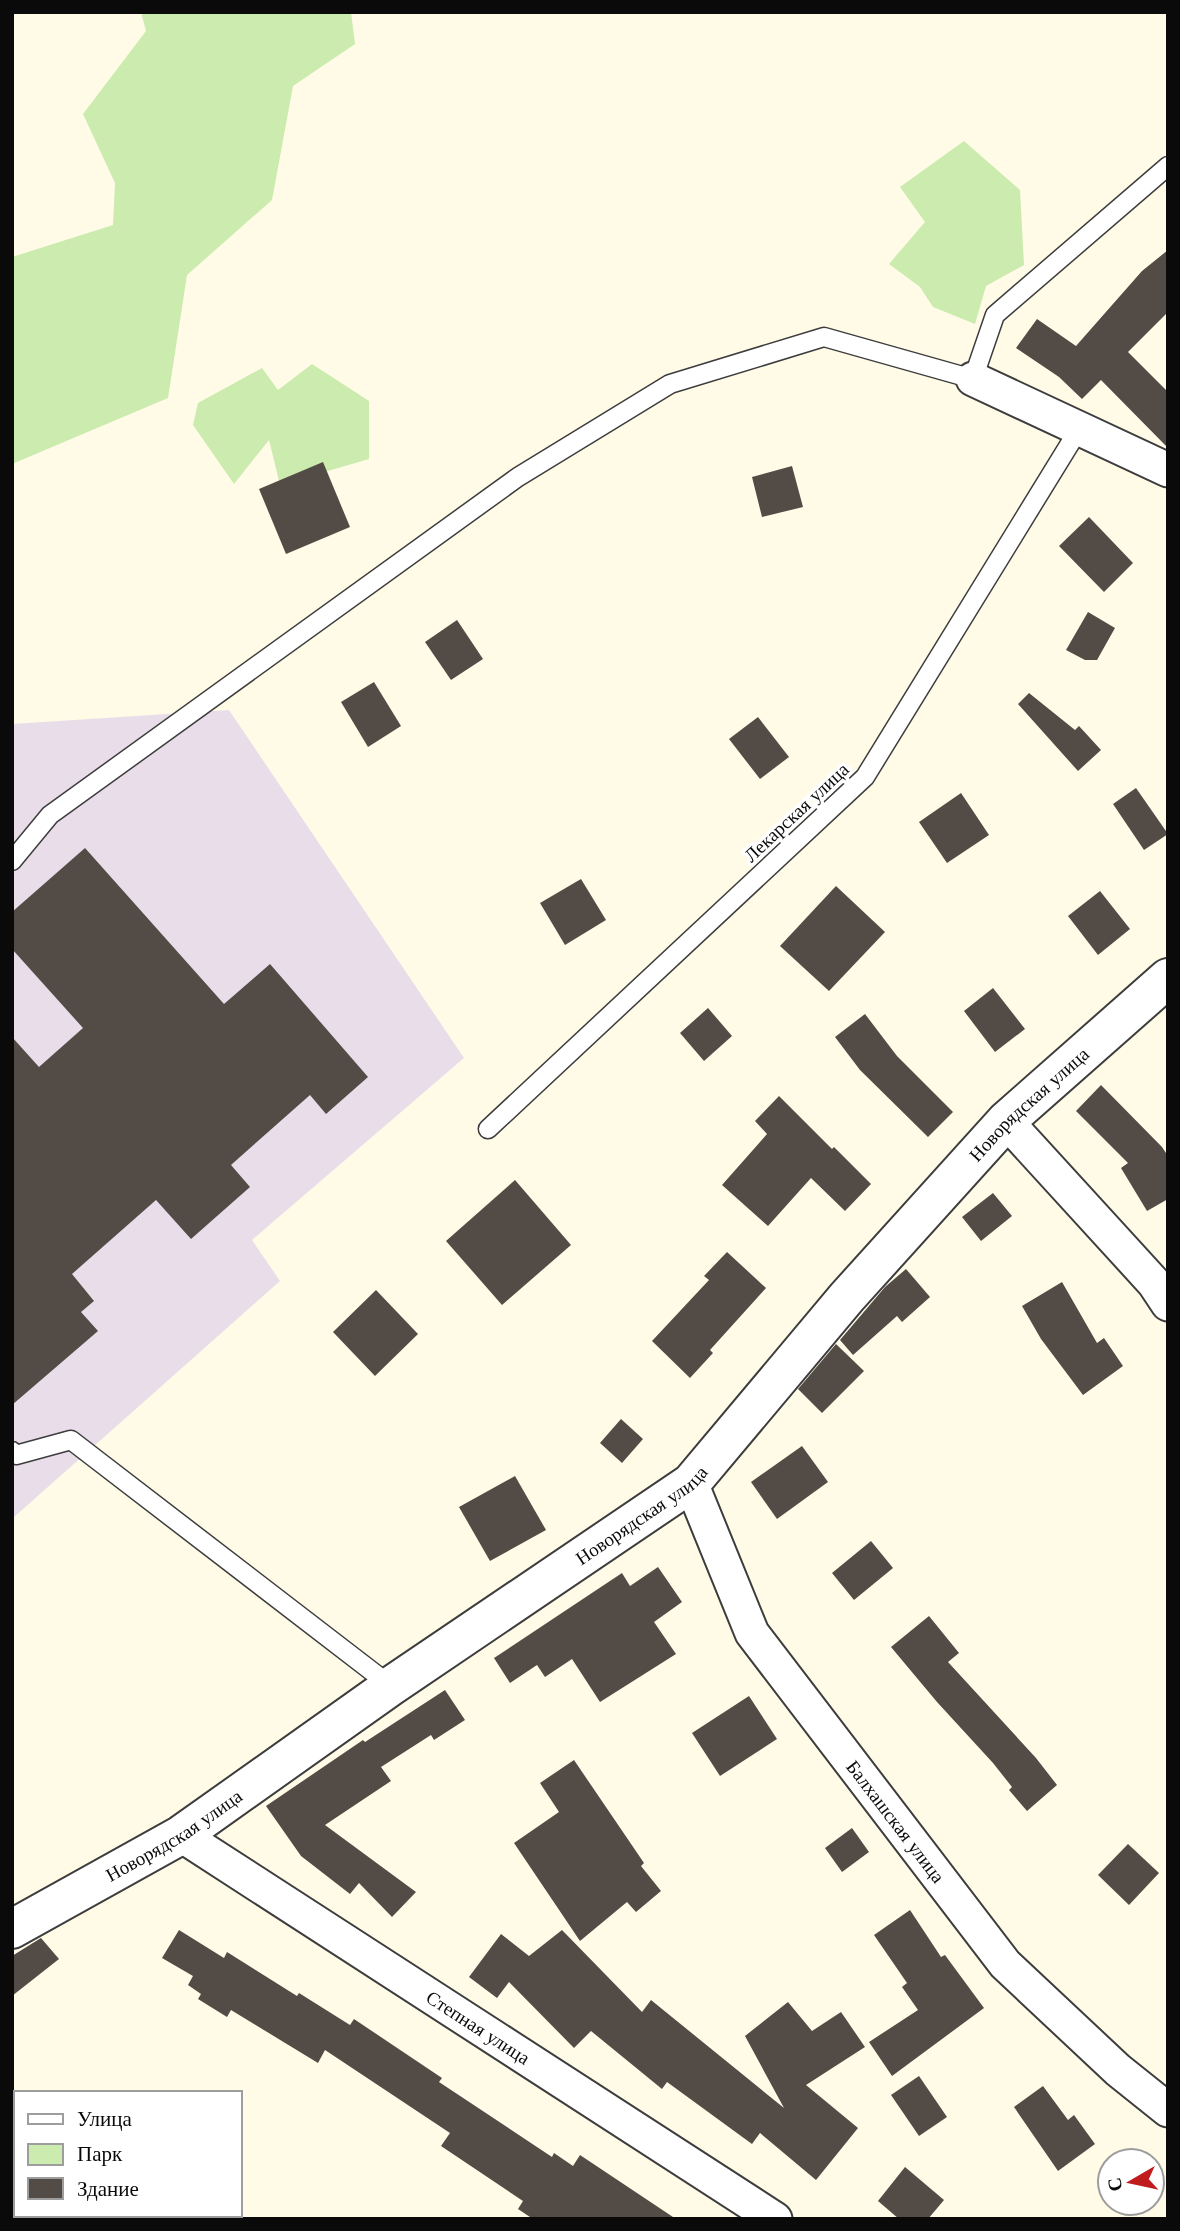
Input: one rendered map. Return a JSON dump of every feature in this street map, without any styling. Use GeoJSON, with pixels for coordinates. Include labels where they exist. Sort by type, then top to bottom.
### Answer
{"type":"FeatureCollection","features":[{"type":"Feature","properties":{"kind":"street"},"geometry":{"type":"LineString","coordinates":[[973,379],[1168,470]]}},
{"type":"Feature","properties":{"kind":"street","name":"Новорядская улица"},"geometry":{"type":"LineString","coordinates":[[12,1929],[181,1835],[391,1686],[691,1483],[847,1297],[1006,1121],[1168,978]]}},
{"type":"Feature","properties":{"kind":"street"},"geometry":{"type":"LineString","coordinates":[[1006,1121],[1163,1287]]}},
{"type":"Feature","properties":{"kind":"street","name":"Балхашская улица"},"geometry":{"type":"LineString","coordinates":[[691,1483],[752,1633],[1005,1964],[1118,2070],[1168,2110]]}},
{"type":"Feature","properties":{"kind":"street","name":"Степная улица"},"geometry":{"type":"LineString","coordinates":[[181,1835],[775,2219]]}},
{"type":"Feature","properties":{"kind":"lane"},"geometry":{"type":"LineString","coordinates":[[12,861],[50,815],[519,477],[670,384],[824,337],[973,379],[995,315],[1168,166]]}},
{"type":"Feature","properties":{"kind":"lane","name":"Лекарская улица"},"geometry":{"type":"LineString","coordinates":[[488,1129],[865,777],[1079,429]]}},
{"type":"Feature","properties":{"kind":"lane"},"geometry":{"type":"LineString","coordinates":[[12,1451],[16,1455],[71,1440],[391,1686]]}},
{"type":"Feature","properties":{"kind":"shaded area"},"geometry":{"type":"Polygon","coordinates":[[[229,710],[464,1058],[252,1240],[280,1281],[13,1518],[12,724],[229,710]]]}},
{"type":"Feature","properties":{"kind":"green space"},"geometry":{"type":"Polygon","coordinates":[[[141,12],[351,12],[355,44],[293,86],[272,200],[187,275],[168,398],[12,464],[12,257],[113,225],[115,183],[83,114],[146,31],[141,12]]]}},
{"type":"Feature","properties":{"kind":"green space"},"geometry":{"type":"Polygon","coordinates":[[[964,141],[1020,190],[1024,265],[986,286],[975,324],[933,307],[920,287],[889,264],[925,222],[900,187],[964,141]]]}},
{"type":"Feature","properties":{"kind":"green space"},"geometry":{"type":"Polygon","coordinates":[[[312,364],[369,401],[369,459],[280,485],[269,440],[234,484],[193,425],[198,403],[262,368],[278,390],[312,364]]]}},
{"type":"Feature","properties":{"kind":"building"},"geometry":{"type":"Polygon","coordinates":[[[1168,250],[1168,312],[1128,352],[1168,392],[1168,448],[1101,380],[1082,399],[1059,377],[1016,348],[1037,319],[1076,346],[1142,271],[1168,250]]]}},
{"type":"Feature","properties":{"kind":"building"},"geometry":{"type":"Polygon","coordinates":[[[323,462],[350,527],[286,554],[259,489],[323,462]]]}},
{"type":"Feature","properties":{"kind":"building"},"geometry":{"type":"Polygon","coordinates":[[[792,466],[803,507],[762,517],[752,477],[792,466]]]}},
{"type":"Feature","properties":{"kind":"building"},"geometry":{"type":"Polygon","coordinates":[[[1089,517],[1133,563],[1104,592],[1059,546],[1089,517]]]}},
{"type":"Feature","properties":{"kind":"building"},"geometry":{"type":"Polygon","coordinates":[[[1088,612],[1115,628],[1097,660],[1085,660],[1066,650],[1088,612]]]}},
{"type":"Feature","properties":{"kind":"building"},"geometry":{"type":"Polygon","coordinates":[[[457,620],[483,659],[451,680],[425,642],[457,620]]]}},
{"type":"Feature","properties":{"kind":"building"},"geometry":{"type":"Polygon","coordinates":[[[374,682],[401,726],[368,747],[341,702],[374,682]]]}},
{"type":"Feature","properties":{"kind":"building"},"geometry":{"type":"Polygon","coordinates":[[[1029,693],[1075,730],[1079,726],[1101,750],[1078,771],[1018,704],[1029,693]]]}},
{"type":"Feature","properties":{"kind":"building"},"geometry":{"type":"Polygon","coordinates":[[[758,717],[789,757],[760,779],[729,739],[758,717]]]}},
{"type":"Feature","properties":{"kind":"building"},"geometry":{"type":"Polygon","coordinates":[[[1136,788],[1168,834],[1144,850],[1113,804],[1136,788]]]}},
{"type":"Feature","properties":{"kind":"building"},"geometry":{"type":"Polygon","coordinates":[[[961,793],[989,835],[947,863],[919,822],[961,793]]]}},
{"type":"Feature","properties":{"kind":"building"},"geometry":{"type":"Polygon","coordinates":[[[85,848],[224,1004],[270,964],[368,1077],[326,1114],[310,1095],[231,1165],[250,1187],[191,1239],[156,1200],[72,1274],[94,1301],[81,1312],[98,1331],[12,1405],[12,1037],[39,1067],[83,1028],[12,949],[12,912],[85,848]]]}},
{"type":"Feature","properties":{"kind":"building"},"geometry":{"type":"Polygon","coordinates":[[[581,879],[606,920],[565,945],[540,903],[581,879]]]}},
{"type":"Feature","properties":{"kind":"building"},"geometry":{"type":"Polygon","coordinates":[[[836,886],[885,932],[829,991],[780,946],[836,886]]]}},
{"type":"Feature","properties":{"kind":"building"},"geometry":{"type":"Polygon","coordinates":[[[1100,891],[1130,929],[1098,955],[1068,916],[1100,891]]]}},
{"type":"Feature","properties":{"kind":"building"},"geometry":{"type":"Polygon","coordinates":[[[993,988],[1025,1029],[995,1052],[964,1011],[993,988]]]}},
{"type":"Feature","properties":{"kind":"building"},"geometry":{"type":"Polygon","coordinates":[[[708,1008],[732,1036],[704,1061],[680,1033],[708,1008]]]}},
{"type":"Feature","properties":{"kind":"building"},"geometry":{"type":"Polygon","coordinates":[[[865,1014],[897,1056],[953,1112],[928,1137],[860,1070],[835,1037],[865,1014]]]}},
{"type":"Feature","properties":{"kind":"building"},"geometry":{"type":"Polygon","coordinates":[[[1101,1085],[1168,1156],[1168,1199],[1147,1211],[1121,1168],[1128,1163],[1076,1111],[1101,1085]]]}},
{"type":"Feature","properties":{"kind":"building"},"geometry":{"type":"Polygon","coordinates":[[[779,1096],[871,1184],[845,1211],[811,1178],[768,1226],[722,1185],[767,1134],[755,1121],[779,1096]]]}},
{"type":"Feature","properties":{"kind":"building"},"geometry":{"type":"Polygon","coordinates":[[[515,1180],[571,1245],[502,1305],[446,1241],[515,1180]]]}},
{"type":"Feature","properties":{"kind":"building"},"geometry":{"type":"Polygon","coordinates":[[[993,1193],[1012,1216],[981,1241],[962,1217],[993,1193]]]}},
{"type":"Feature","properties":{"kind":"building"},"geometry":{"type":"Polygon","coordinates":[[[727,1252],[766,1288],[710,1350],[713,1353],[690,1378],[652,1341],[709,1280],[704,1276],[727,1252]]]}},
{"type":"Feature","properties":{"kind":"building"},"geometry":{"type":"Polygon","coordinates":[[[906,1269],[930,1297],[902,1322],[897,1316],[853,1355],[840,1340],[885,1287],[906,1269]]]}},
{"type":"Feature","properties":{"kind":"building"},"geometry":{"type":"Polygon","coordinates":[[[1062,1282],[1097,1343],[1104,1338],[1123,1366],[1083,1395],[1041,1339],[1022,1306],[1062,1282]]]}},
{"type":"Feature","properties":{"kind":"building"},"geometry":{"type":"Polygon","coordinates":[[[376,1290],[418,1334],[375,1376],[333,1332],[376,1290]]]}},
{"type":"Feature","properties":{"kind":"building"},"geometry":{"type":"Polygon","coordinates":[[[836,1344],[864,1371],[822,1413],[798,1389],[836,1344]]]}},
{"type":"Feature","properties":{"kind":"building"},"geometry":{"type":"Polygon","coordinates":[[[621,1419],[643,1439],[622,1463],[600,1443],[621,1419]]]}},
{"type":"Feature","properties":{"kind":"building"},"geometry":{"type":"Polygon","coordinates":[[[802,1446],[828,1482],[777,1519],[751,1482],[802,1446]]]}},
{"type":"Feature","properties":{"kind":"building"},"geometry":{"type":"Polygon","coordinates":[[[515,1476],[546,1530],[490,1561],[459,1507],[515,1476]]]}},
{"type":"Feature","properties":{"kind":"building"},"geometry":{"type":"Polygon","coordinates":[[[871,1541],[893,1568],[854,1600],[832,1573],[871,1541]]]}},
{"type":"Feature","properties":{"kind":"building"},"geometry":{"type":"Polygon","coordinates":[[[658,1567],[682,1602],[654,1622],[676,1654],[600,1702],[572,1659],[545,1677],[537,1665],[510,1683],[494,1658],[622,1573],[630,1586],[658,1567]]]}},
{"type":"Feature","properties":{"kind":"building"},"geometry":{"type":"Polygon","coordinates":[[[929,1616],[959,1653],[948,1662],[1036,1758],[1057,1785],[1027,1811],[1009,1790],[1012,1787],[993,1763],[891,1647],[929,1616]]]}},
{"type":"Feature","properties":{"kind":"building"},"geometry":{"type":"Polygon","coordinates":[[[445,1690],[465,1720],[434,1740],[431,1735],[381,1767],[391,1781],[325,1825],[416,1892],[392,1917],[359,1883],[350,1894],[301,1856],[266,1806],[363,1740],[365,1742],[445,1690]]]}},
{"type":"Feature","properties":{"kind":"building"},"geometry":{"type":"Polygon","coordinates":[[[749,1696],[777,1739],[720,1776],[692,1733],[749,1696]]]}},
{"type":"Feature","properties":{"kind":"building"},"geometry":{"type":"Polygon","coordinates":[[[574,1760],[644,1863],[641,1866],[661,1891],[636,1912],[627,1902],[580,1941],[514,1843],[559,1812],[540,1783],[574,1760]]]}},
{"type":"Feature","properties":{"kind":"building"},"geometry":{"type":"Polygon","coordinates":[[[852,1828],[869,1852],[842,1872],[825,1848],[852,1828]]]}},
{"type":"Feature","properties":{"kind":"building"},"geometry":{"type":"Polygon","coordinates":[[[1128,1844],[1159,1873],[1129,1905],[1098,1875],[1128,1844]]]}},
{"type":"Feature","properties":{"kind":"building"},"geometry":{"type":"Polygon","coordinates":[[[910,1910],[941,1957],[945,1955],[984,2008],[892,2076],[869,2042],[918,2010],[902,1987],[907,1983],[874,1935],[910,1910]]]}},
{"type":"Feature","properties":{"kind":"building"},"geometry":{"type":"Polygon","coordinates":[[[179,1930],[224,1958],[227,1952],[297,1996],[299,1993],[350,2025],[354,2019],[442,2078],[439,2082],[552,2157],[554,2153],[573,2166],[580,2155],[676,2219],[533,2219],[518,2209],[523,2201],[441,2146],[450,2133],[325,2050],[318,2063],[231,2010],[227,2017],[198,1999],[201,1994],[188,1985],[193,1976],[162,1958],[179,1930]]]}},
{"type":"Feature","properties":{"kind":"building"},"geometry":{"type":"Polygon","coordinates":[[[562,1930],[642,2012],[651,2000],[784,2108],[745,2036],[788,2002],[812,2031],[841,2012],[865,2047],[806,2085],[858,2128],[816,2180],[760,2133],[752,2144],[667,2082],[662,2089],[591,2031],[574,2048],[509,1982],[497,1998],[469,1977],[501,1934],[529,1956],[562,1930]]]}},
{"type":"Feature","properties":{"kind":"building"},"geometry":{"type":"Polygon","coordinates":[[[41,1938],[59,1959],[12,1996],[12,1956],[41,1938]]]}},
{"type":"Feature","properties":{"kind":"building"},"geometry":{"type":"Polygon","coordinates":[[[919,2076],[947,2117],[919,2136],[891,2095],[919,2076]]]}},
{"type":"Feature","properties":{"kind":"building"},"geometry":{"type":"Polygon","coordinates":[[[1043,2086],[1068,2120],[1074,2115],[1095,2144],[1058,2171],[1014,2107],[1043,2086]]]}},
{"type":"Feature","properties":{"kind":"building"},"geometry":{"type":"Polygon","coordinates":[[[905,2167],[944,2200],[928,2219],[899,2219],[878,2201],[905,2167]]]}}]}
